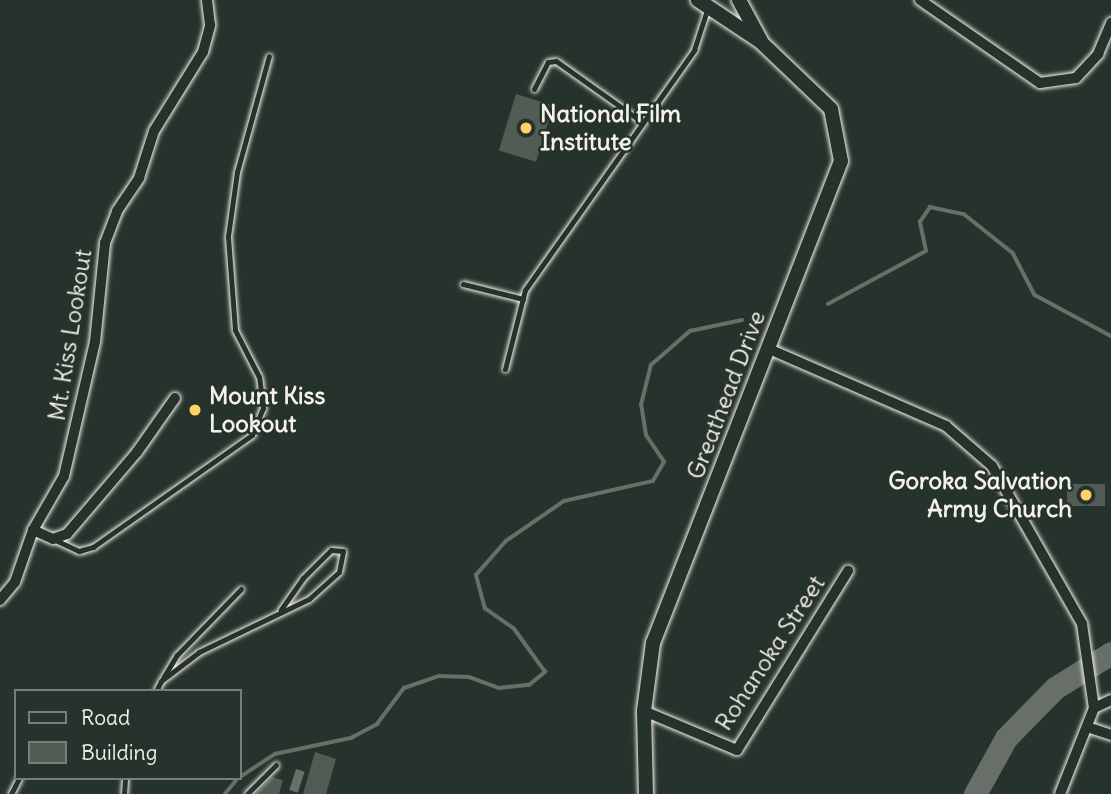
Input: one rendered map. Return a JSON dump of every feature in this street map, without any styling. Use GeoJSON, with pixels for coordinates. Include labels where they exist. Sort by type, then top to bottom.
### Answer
{"type":"FeatureCollection","features":[{"type":"Feature","properties":{"kind":"street","name":"Mt. Kiss Lookout"},"geometry":{"type":"LineString","coordinates":[[0,600],[15,582],[33,530],[64,476],[80,421],[105,243],[117,211],[139,178],[154,131],[203,52],[210,25],[207,0]]}},
{"type":"Feature","properties":{"kind":"street"},"geometry":{"type":"LineString","coordinates":[[739,0],[761,42]]}},
{"type":"Feature","properties":{"kind":"street"},"geometry":{"type":"LineString","coordinates":[[920,0],[1040,83],[1076,78],[1098,54],[1111,23]]}},
{"type":"Feature","properties":{"kind":"street"},"geometry":{"type":"LineString","coordinates":[[703,3],[761,42]]}},
{"type":"Feature","properties":{"kind":"street","name":"Greathead Drive"},"geometry":{"type":"LineString","coordinates":[[646,794],[644,710],[653,643],[841,161],[831,109],[761,42]]}},
{"type":"Feature","properties":{"kind":"street"},"geometry":{"type":"LineString","coordinates":[[769,349],[946,426],[992,466],[1082,624],[1094,708],[1060,794]]}},
{"type":"Feature","properties":{"kind":"street"},"geometry":{"type":"LineString","coordinates":[[33,530],[53,539],[76,524],[137,452],[175,398]]}},
{"type":"Feature","properties":{"kind":"street","name":"Rohanoka Street"},"geometry":{"type":"LineString","coordinates":[[644,710],[737,750],[848,571]]}},
{"type":"Feature","properties":{"kind":"street"},"geometry":{"type":"LineString","coordinates":[[1094,708],[1111,700]]}},
{"type":"Feature","properties":{"kind":"street"},"geometry":{"type":"LineString","coordinates":[[1094,708],[1111,707]]}},
{"type":"Feature","properties":{"kind":"street"},"geometry":{"type":"LineString","coordinates":[[1087,727],[1111,734]]}},
{"type":"Feature","properties":{"kind":"lane"},"geometry":{"type":"LineString","coordinates":[[505,369],[523,299],[642,122],[694,50],[703,3]]}},
{"type":"Feature","properties":{"kind":"lane"},"geometry":{"type":"LineString","coordinates":[[53,539],[79,551],[93,547],[252,435],[263,408],[259,377],[235,330],[228,236],[237,172],[269,56]]}},
{"type":"Feature","properties":{"kind":"lane"},"geometry":{"type":"LineString","coordinates":[[534,89],[548,62],[556,61],[642,122]]}},
{"type":"Feature","properties":{"kind":"lane"},"geometry":{"type":"LineString","coordinates":[[463,284],[523,299]]}},
{"type":"Feature","properties":{"kind":"lane"},"geometry":{"type":"LineString","coordinates":[[161,681],[199,652],[281,610],[309,599],[339,572],[343,551],[331,551],[303,578],[281,610]]}},
{"type":"Feature","properties":{"kind":"lane"},"geometry":{"type":"LineString","coordinates":[[157,689],[177,655],[241,589]]}},
{"type":"Feature","properties":{"kind":"lane"},"geometry":{"type":"LineString","coordinates":[[247,794],[276,765]]}},
{"type":"Feature","properties":{"kind":"shaded area"},"geometry":{"type":"Polygon","coordinates":[[[296,769],[305,772],[298,793],[289,790],[296,769]]]}},
{"type":"Feature","properties":{"kind":"building","name":"National Film Institute"},"geometry":{"type":"Polygon","coordinates":[[[516,94],[553,105],[536,162],[499,150],[516,94]]]}},
{"type":"Feature","properties":{"kind":"building","name":"Goroka Salvation Army Church"},"geometry":{"type":"Polygon","coordinates":[[[1067,484],[1105,484],[1105,506],[1067,506],[1067,484]]]}},
{"type":"Feature","properties":{"kind":"building"},"geometry":{"type":"Polygon","coordinates":[[[315,752],[336,759],[326,794],[303,794],[315,752]]]}},
{"type":"Feature","properties":{"kind":"building"},"geometry":{"type":"Polygon","coordinates":[[[272,777],[283,780],[279,794],[255,794],[272,777]]]}},
{"type":"Feature","properties":{"kind":"waterway"},"geometry":{"type":"LineString","coordinates":[[828,304],[926,251],[920,222],[930,207],[964,214],[1013,253],[1035,295],[1111,336]]}},
{"type":"Feature","properties":{"kind":"waterway"},"geometry":{"type":"LineString","coordinates":[[242,776],[275,754],[351,738],[377,724],[404,688],[439,676],[469,677],[499,688],[529,685],[545,672],[514,629],[485,609],[476,575],[506,541],[564,501],[653,481],[664,462],[646,435],[641,405],[651,365],[690,331],[742,320]]}},
{"type":"Feature","properties":{"kind":"waterway"},"geometry":{"type":"LineString","coordinates":[[975,794],[1006,738],[1055,688],[1111,653]]}},
{"type":"Feature","properties":{"kind":"waterway"},"geometry":{"type":"LineString","coordinates":[[225,794],[236,780]]}},
{"type":"Feature","properties":{"kind":"place","name":"National Film Institute"},"geometry":{"type":"Point","coordinates":[526,128]}},
{"type":"Feature","properties":{"kind":"place","name":"Mount Kiss Lookout"},"geometry":{"type":"Point","coordinates":[195,410]}},
{"type":"Feature","properties":{"kind":"place","name":"Goroka Salvation Army Church"},"geometry":{"type":"Point","coordinates":[1086,495]}}]}
